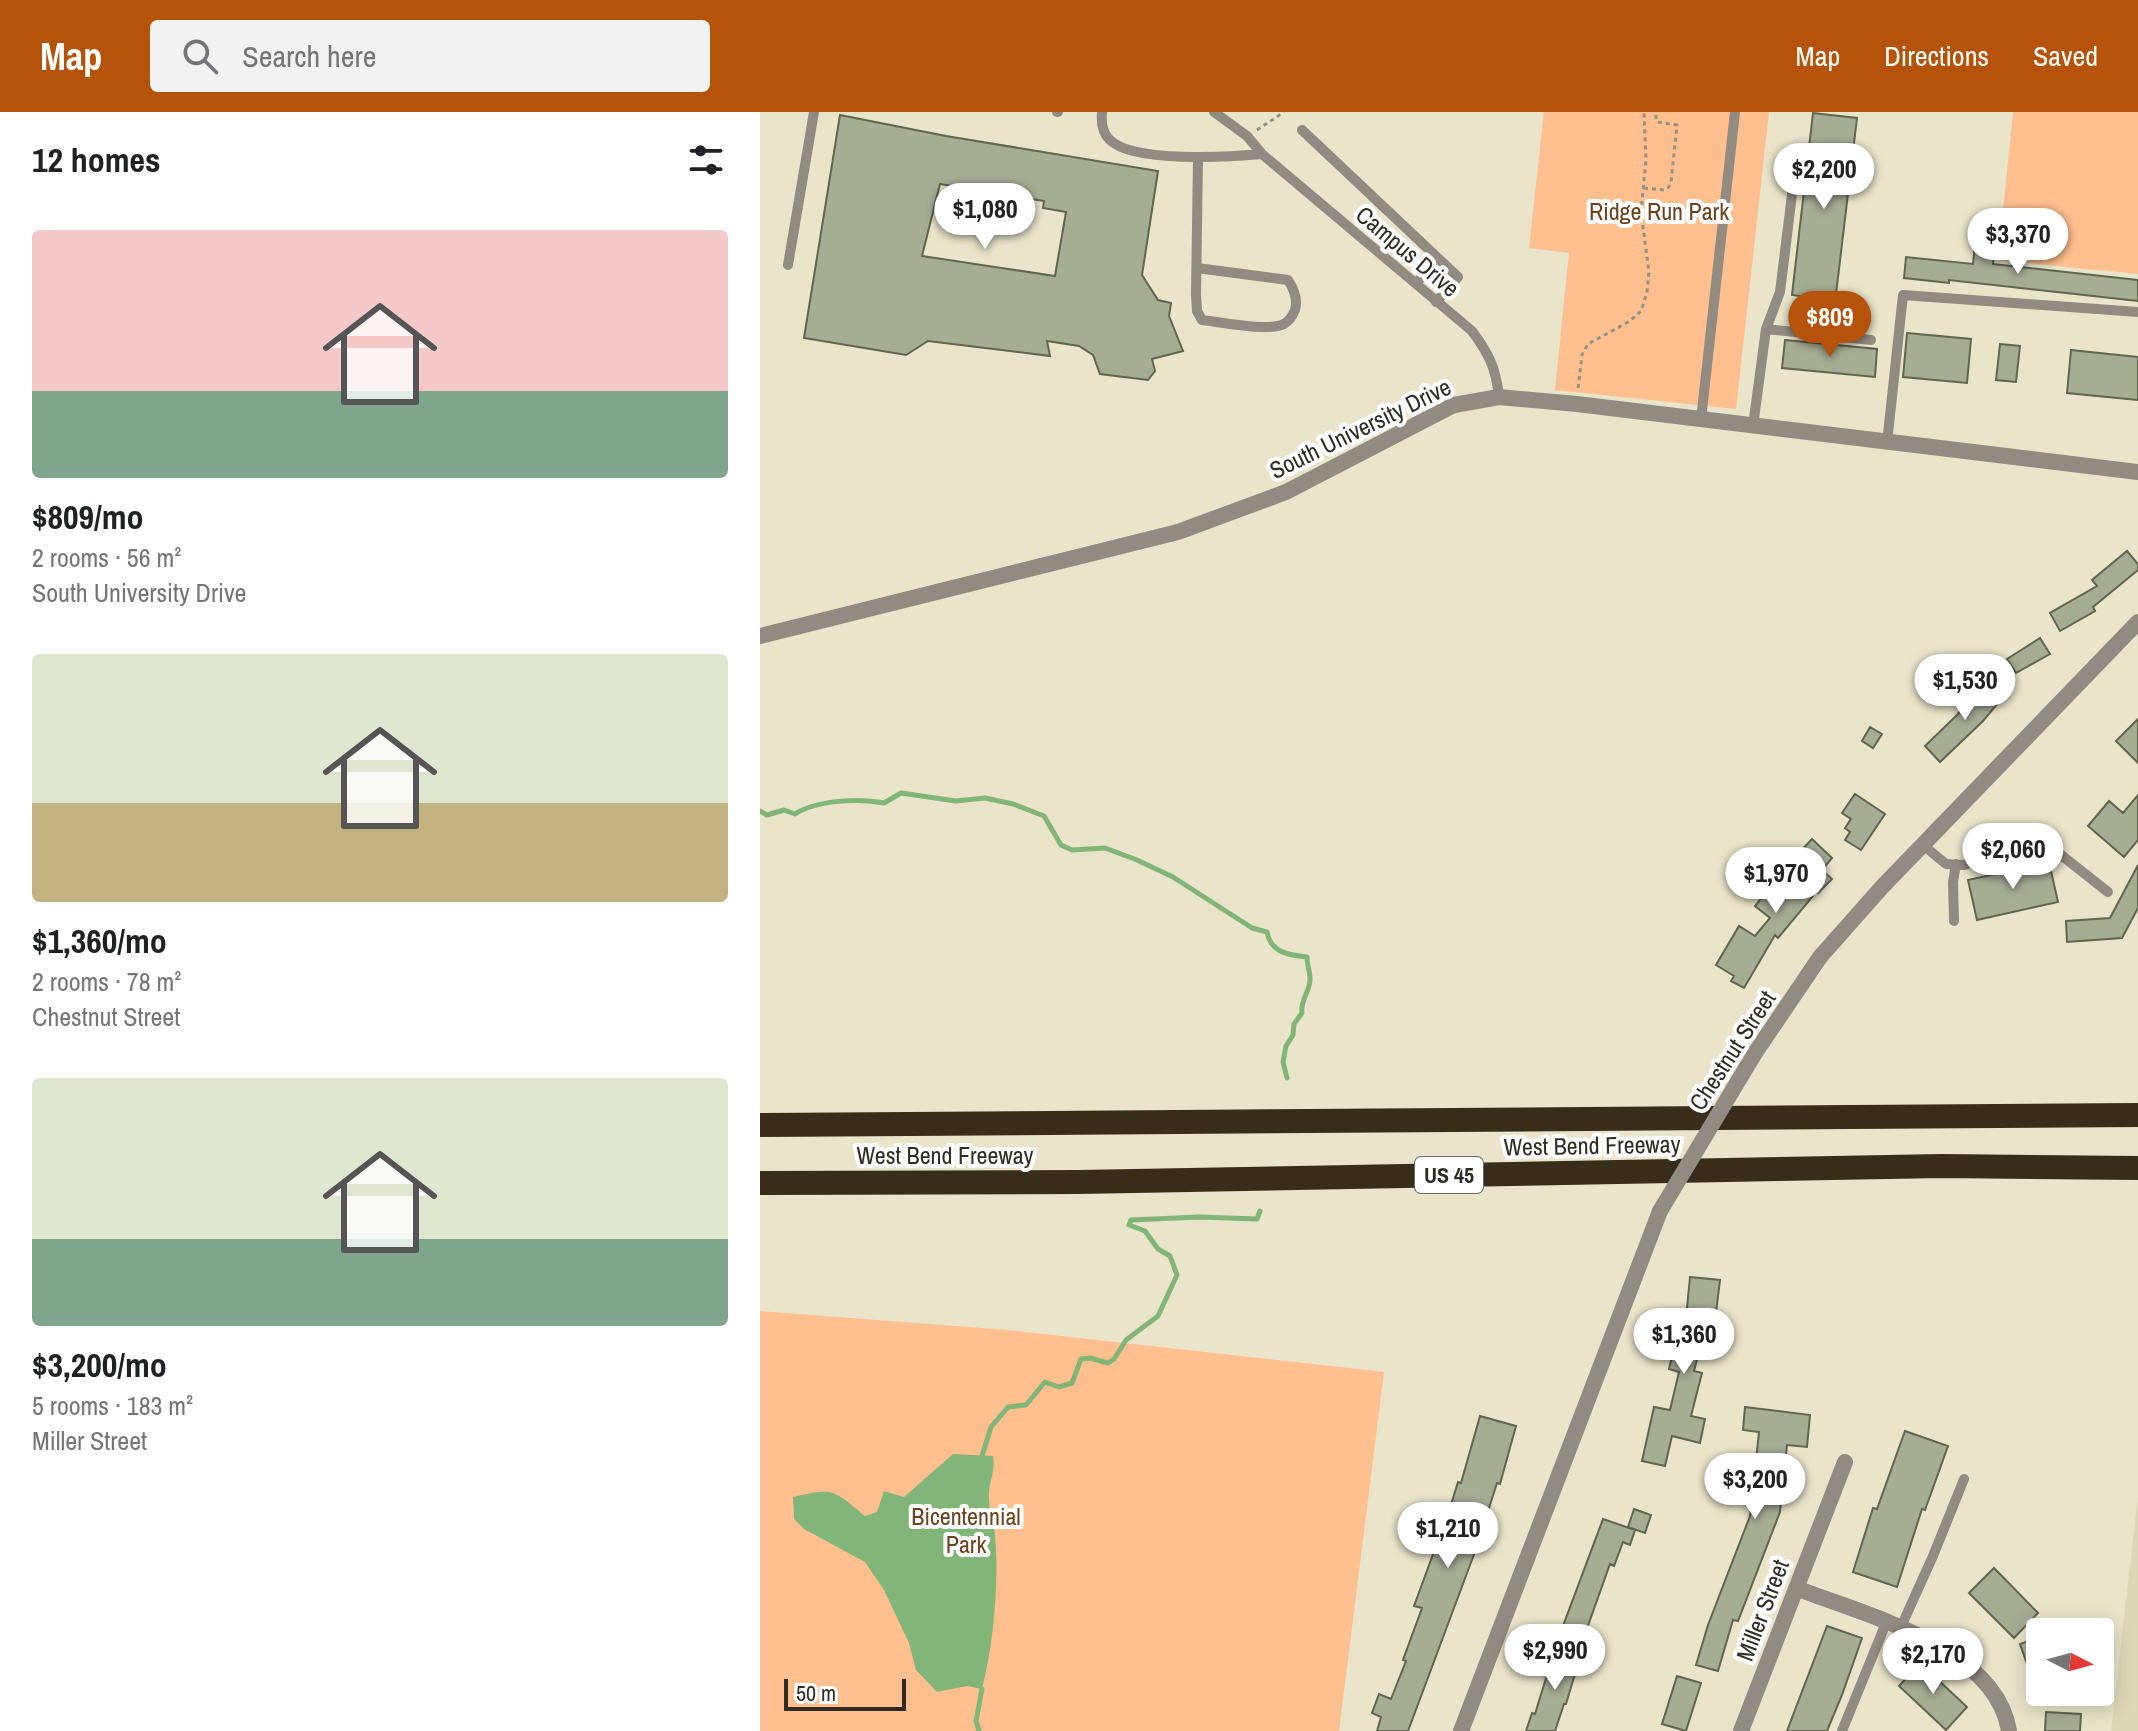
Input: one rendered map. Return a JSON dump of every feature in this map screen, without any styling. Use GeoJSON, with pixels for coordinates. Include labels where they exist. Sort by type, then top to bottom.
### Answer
{"type":"FeatureCollection","features":[{"type":"Feature","properties":{"kind":"highway","name":"West Bend Freeway"},"geometry":{"type":"LineString","coordinates":[[760,1125],[2138,1115]]}},
{"type":"Feature","properties":{"kind":"highway","name":"West Bend Freeway"},"geometry":{"type":"LineString","coordinates":[[760,1183],[1094,1182],[1942,1166],[2138,1168]]}},
{"type":"Feature","properties":{"kind":"street","name":"South University Drive"},"geometry":{"type":"LineString","coordinates":[[760,636],[1178,532],[1286,492],[1454,405],[1499,397],[2138,472]]}},
{"type":"Feature","properties":{"kind":"street","name":"Chestnut Street"},"geometry":{"type":"LineString","coordinates":[[1461,1731],[1660,1211],[1755,1053],[1820,957],[1923,845],[2138,622]]}},
{"type":"Feature","properties":{"kind":"street","name":"Miller Street"},"geometry":{"type":"LineString","coordinates":[[1741,1731],[1845,1462]]}},
{"type":"Feature","properties":{"kind":"street"},"geometry":{"type":"LineString","coordinates":[[1796,1588],[1930,1640],[1975,1669],[2006,1714],[2009,1731]]}},
{"type":"Feature","properties":{"kind":"lane"},"geometry":{"type":"LineString","coordinates":[[788,265],[814,112]]}},
{"type":"Feature","properties":{"kind":"lane"},"geometry":{"type":"LineString","coordinates":[[1102,112],[1101,124],[1108,139],[1122,148],[1198,158],[1262,154]]}},
{"type":"Feature","properties":{"kind":"lane","name":"Campus Drive"},"geometry":{"type":"LineString","coordinates":[[1214,112],[1247,136],[1262,154],[1472,331],[1487,351],[1496,371],[1499,397]]}},
{"type":"Feature","properties":{"kind":"lane"},"geometry":{"type":"LineString","coordinates":[[1701,420],[1735,112]]}},
{"type":"Feature","properties":{"kind":"lane"},"geometry":{"type":"LineString","coordinates":[[1302,130],[1458,277],[1436,302]]}},
{"type":"Feature","properties":{"kind":"lane"},"geometry":{"type":"LineString","coordinates":[[1753,426],[1766,329],[1780,292],[1797,154]]}},
{"type":"Feature","properties":{"kind":"lane"},"geometry":{"type":"LineString","coordinates":[[1197,268],[1288,280],[1294,290],[1296,304],[1293,315],[1283,324],[1271,327],[1202,320],[1197,311],[1197,268],[1198,158]]}},
{"type":"Feature","properties":{"kind":"lane"},"geometry":{"type":"LineString","coordinates":[[1416,284],[1436,257]]}},
{"type":"Feature","properties":{"kind":"lane"},"geometry":{"type":"LineString","coordinates":[[1887,443],[1903,295],[2138,312]]}},
{"type":"Feature","properties":{"kind":"lane"},"geometry":{"type":"LineString","coordinates":[[1766,329],[1871,340]]}},
{"type":"Feature","properties":{"kind":"lane"},"geometry":{"type":"LineString","coordinates":[[1923,845],[1946,864],[1964,865],[2032,846],[2051,847],[2108,892]]}},
{"type":"Feature","properties":{"kind":"lane"},"geometry":{"type":"LineString","coordinates":[[1954,921],[1956,864]]}},
{"type":"Feature","properties":{"kind":"lane"},"geometry":{"type":"LineString","coordinates":[[1842,1731],[1893,1626],[1933,1556],[1964,1479]]}},
{"type":"Feature","properties":{"kind":"path"},"geometry":{"type":"LineString","coordinates":[[1577,404],[1579,368],[1588,344],[1630,321],[1641,311],[1647,292],[1649,272],[1641,212],[1644,112]]}},
{"type":"Feature","properties":{"kind":"path"},"geometry":{"type":"LineString","coordinates":[[1644,188],[1664,190],[1671,182],[1677,125],[1657,122],[1655,112]]}},
{"type":"Feature","properties":{"kind":"shaded area"},"geometry":{"type":"Polygon","coordinates":[[[953,1454],[993,1456],[989,1498],[996,1553],[994,1612],[982,1689],[967,1686],[937,1692],[916,1670],[909,1643],[884,1590],[865,1562],[804,1529],[794,1519],[793,1497],[817,1492],[833,1493],[865,1516],[877,1512],[884,1491],[904,1497],[953,1454]]]}},
{"type":"Feature","properties":{"kind":"shaded area"},"geometry":{"type":"Polygon","coordinates":[[[2138,1496],[2138,1731],[2111,1731],[2138,1496]]]}},
{"type":"Feature","properties":{"kind":"green space","name":"Ridge Run Park"},"geometry":{"type":"Polygon","coordinates":[[[1544,112],[1769,112],[1736,409],[1555,390],[1569,253],[1529,248],[1544,112]]]}},
{"type":"Feature","properties":{"kind":"green space"},"geometry":{"type":"Polygon","coordinates":[[[2013,112],[2138,112],[2138,274],[1998,260],[2013,112]]]}},
{"type":"Feature","properties":{"kind":"green space","name":"Bicentennial Park"},"geometry":{"type":"Polygon","coordinates":[[[760,1311],[1008,1330],[1384,1372],[1339,1731],[760,1731],[760,1311]]]}},
{"type":"Feature","properties":{"kind":"building"},"geometry":{"type":"Polygon","coordinates":[[[1813,113],[1857,118],[1834,311],[1799,307],[1800,296],[1792,295],[1813,113]]]}},
{"type":"Feature","properties":{"kind":"building"},"geometry":{"type":"Polygon","coordinates":[[[840,115],[1158,171],[1142,275],[1158,300],[1171,303],[1169,316],[1183,351],[1152,359],[1155,371],[1148,380],[1100,374],[1093,355],[1079,346],[1047,341],[1050,356],[928,341],[906,355],[804,338],[840,115]],[[940,184],[922,256],[1055,276],[1066,212],[1043,208],[1044,201],[940,184]]]}},
{"type":"Feature","properties":{"kind":"building"},"geometry":{"type":"Polygon","coordinates":[[[1976,236],[1996,238],[1993,264],[2138,280],[2138,301],[1949,280],[1949,283],[1904,278],[1906,257],[1973,264],[1976,236]]]}},
{"type":"Feature","properties":{"kind":"building"},"geometry":{"type":"Polygon","coordinates":[[[1907,333],[1971,339],[1967,383],[1903,377],[1907,333]]]}},
{"type":"Feature","properties":{"kind":"building"},"geometry":{"type":"Polygon","coordinates":[[[1785,340],[1877,349],[1875,377],[1782,368],[1785,340]]]}},
{"type":"Feature","properties":{"kind":"building"},"geometry":{"type":"Polygon","coordinates":[[[2000,344],[2020,346],[2016,382],[1996,380],[2000,344]]]}},
{"type":"Feature","properties":{"kind":"building"},"geometry":{"type":"Polygon","coordinates":[[[2071,350],[2138,357],[2138,400],[2067,393],[2071,350]]]}},
{"type":"Feature","properties":{"kind":"building"},"geometry":{"type":"Polygon","coordinates":[[[2127,551],[2138,564],[2138,570],[2093,607],[2095,611],[2060,631],[2050,613],[2097,586],[2092,580],[2127,551]]]}},
{"type":"Feature","properties":{"kind":"building"},"geometry":{"type":"Polygon","coordinates":[[[2040,638],[2050,654],[2016,673],[2007,659],[2040,638]]]}},
{"type":"Feature","properties":{"kind":"building"},"geometry":{"type":"Polygon","coordinates":[[[1986,681],[2004,696],[1940,762],[1925,746],[1986,681]]]}},
{"type":"Feature","properties":{"kind":"building"},"geometry":{"type":"Polygon","coordinates":[[[2138,719],[2138,763],[2116,741],[2138,719]]]}},
{"type":"Feature","properties":{"kind":"building"},"geometry":{"type":"Polygon","coordinates":[[[1870,727],[1882,734],[1873,748],[1862,741],[1870,727]]]}},
{"type":"Feature","properties":{"kind":"building"},"geometry":{"type":"Polygon","coordinates":[[[1855,794],[1885,814],[1861,850],[1845,840],[1850,832],[1845,828],[1851,819],[1842,813],[1855,794]]]}},
{"type":"Feature","properties":{"kind":"building"},"geometry":{"type":"Polygon","coordinates":[[[2138,795],[2138,840],[2124,857],[2088,826],[2109,801],[2123,813],[2138,795]]]}},
{"type":"Feature","properties":{"kind":"building"},"geometry":{"type":"Polygon","coordinates":[[[1812,839],[1832,858],[1822,870],[1832,879],[1817,891],[1778,938],[1775,935],[1744,988],[1731,981],[1734,976],[1716,965],[1739,926],[1755,936],[1770,918],[1755,906],[1769,889],[1783,901],[1802,878],[1788,865],[1812,839]]]}},
{"type":"Feature","properties":{"kind":"building"},"geometry":{"type":"Polygon","coordinates":[[[2049,862],[2058,902],[1977,920],[1968,880],[2049,862]]]}},
{"type":"Feature","properties":{"kind":"building"},"geometry":{"type":"Polygon","coordinates":[[[2138,865],[2138,908],[2122,938],[2067,942],[2066,921],[2110,918],[2138,865]]]}},
{"type":"Feature","properties":{"kind":"building"},"geometry":{"type":"Polygon","coordinates":[[[1690,1277],[1720,1280],[1715,1321],[1707,1320],[1694,1371],[1702,1373],[1691,1416],[1705,1419],[1700,1443],[1672,1436],[1665,1466],[1642,1461],[1654,1407],[1670,1410],[1679,1372],[1669,1369],[1679,1327],[1685,1328],[1690,1277]]]}},
{"type":"Feature","properties":{"kind":"building"},"geometry":{"type":"Polygon","coordinates":[[[1745,1407],[1810,1415],[1807,1447],[1787,1445],[1780,1512],[1738,1621],[1733,1620],[1718,1671],[1696,1665],[1750,1516],[1759,1432],[1743,1430],[1745,1407]]]}},
{"type":"Feature","properties":{"kind":"building"},"geometry":{"type":"Polygon","coordinates":[[[1480,1416],[1516,1426],[1500,1484],[1497,1483],[1476,1549],[1408,1731],[1377,1731],[1381,1717],[1372,1713],[1379,1694],[1391,1699],[1406,1661],[1403,1660],[1422,1608],[1414,1606],[1437,1550],[1458,1482],[1461,1483],[1480,1416]]]}},
{"type":"Feature","properties":{"kind":"building"},"geometry":{"type":"Polygon","coordinates":[[[1905,1431],[1948,1446],[1925,1510],[1922,1509],[1897,1587],[1853,1572],[1873,1508],[1877,1509],[1905,1431]]]}},
{"type":"Feature","properties":{"kind":"building"},"geometry":{"type":"Polygon","coordinates":[[[1634,1509],[1651,1515],[1645,1533],[1628,1527],[1634,1509]]]}},
{"type":"Feature","properties":{"kind":"building"},"geometry":{"type":"Polygon","coordinates":[[[1603,1519],[1635,1530],[1630,1545],[1623,1542],[1614,1566],[1610,1564],[1585,1634],[1563,1626],[1603,1519]]]}},
{"type":"Feature","properties":{"kind":"building"},"geometry":{"type":"Polygon","coordinates":[[[1994,1568],[2038,1613],[2033,1618],[2026,1618],[2026,1626],[2014,1638],[1969,1593],[1994,1568]]]}},
{"type":"Feature","properties":{"kind":"building"},"geometry":{"type":"Polygon","coordinates":[[[1827,1626],[1862,1638],[1842,1695],[1827,1731],[1787,1731],[1827,1626]]]}},
{"type":"Feature","properties":{"kind":"building"},"geometry":{"type":"Polygon","coordinates":[[[2026,1642],[2026,1661],[2020,1644],[2026,1642]]]}},
{"type":"Feature","properties":{"kind":"building"},"geometry":{"type":"Polygon","coordinates":[[[1555,1649],[1580,1657],[1566,1704],[1555,1731],[1526,1731],[1532,1713],[1535,1714],[1555,1649]]]}},
{"type":"Feature","properties":{"kind":"building"},"geometry":{"type":"Polygon","coordinates":[[[1920,1663],[1967,1707],[1946,1730],[1899,1686],[1920,1663]]]}},
{"type":"Feature","properties":{"kind":"building"},"geometry":{"type":"Polygon","coordinates":[[[1677,1676],[1701,1683],[1686,1731],[1662,1724],[1677,1676]]]}},
{"type":"Feature","properties":{"kind":"building"},"geometry":{"type":"Polygon","coordinates":[[[2046,1712],[2081,1714],[2080,1731],[2045,1731],[2046,1712]]]}},
{"type":"Feature","properties":{"kind":"waterway"},"geometry":{"type":"LineString","coordinates":[[760,811],[767,815],[784,810],[795,814],[838,801],[884,803],[901,793],[956,801],[985,798],[1013,804],[1044,816],[1061,845],[1072,850],[1105,848],[1173,877],[1252,928],[1267,932],[1277,949],[1307,957],[1310,984],[1302,1013],[1286,1046],[1283,1062],[1287,1078]]}},
{"type":"Feature","properties":{"kind":"waterway"},"geometry":{"type":"LineString","coordinates":[[982,1456],[991,1427],[1008,1407],[1026,1405],[1045,1382],[1059,1387],[1072,1383],[1081,1359],[1108,1363],[1126,1340],[1158,1316],[1177,1275],[1170,1256],[1158,1249],[1145,1231],[1129,1225],[1131,1220],[1199,1217],[1257,1219],[1260,1211]]}},
{"type":"Feature","properties":{"kind":"waterway"},"geometry":{"type":"LineString","coordinates":[[979,1731],[976,1721],[982,1689]]}}]}
